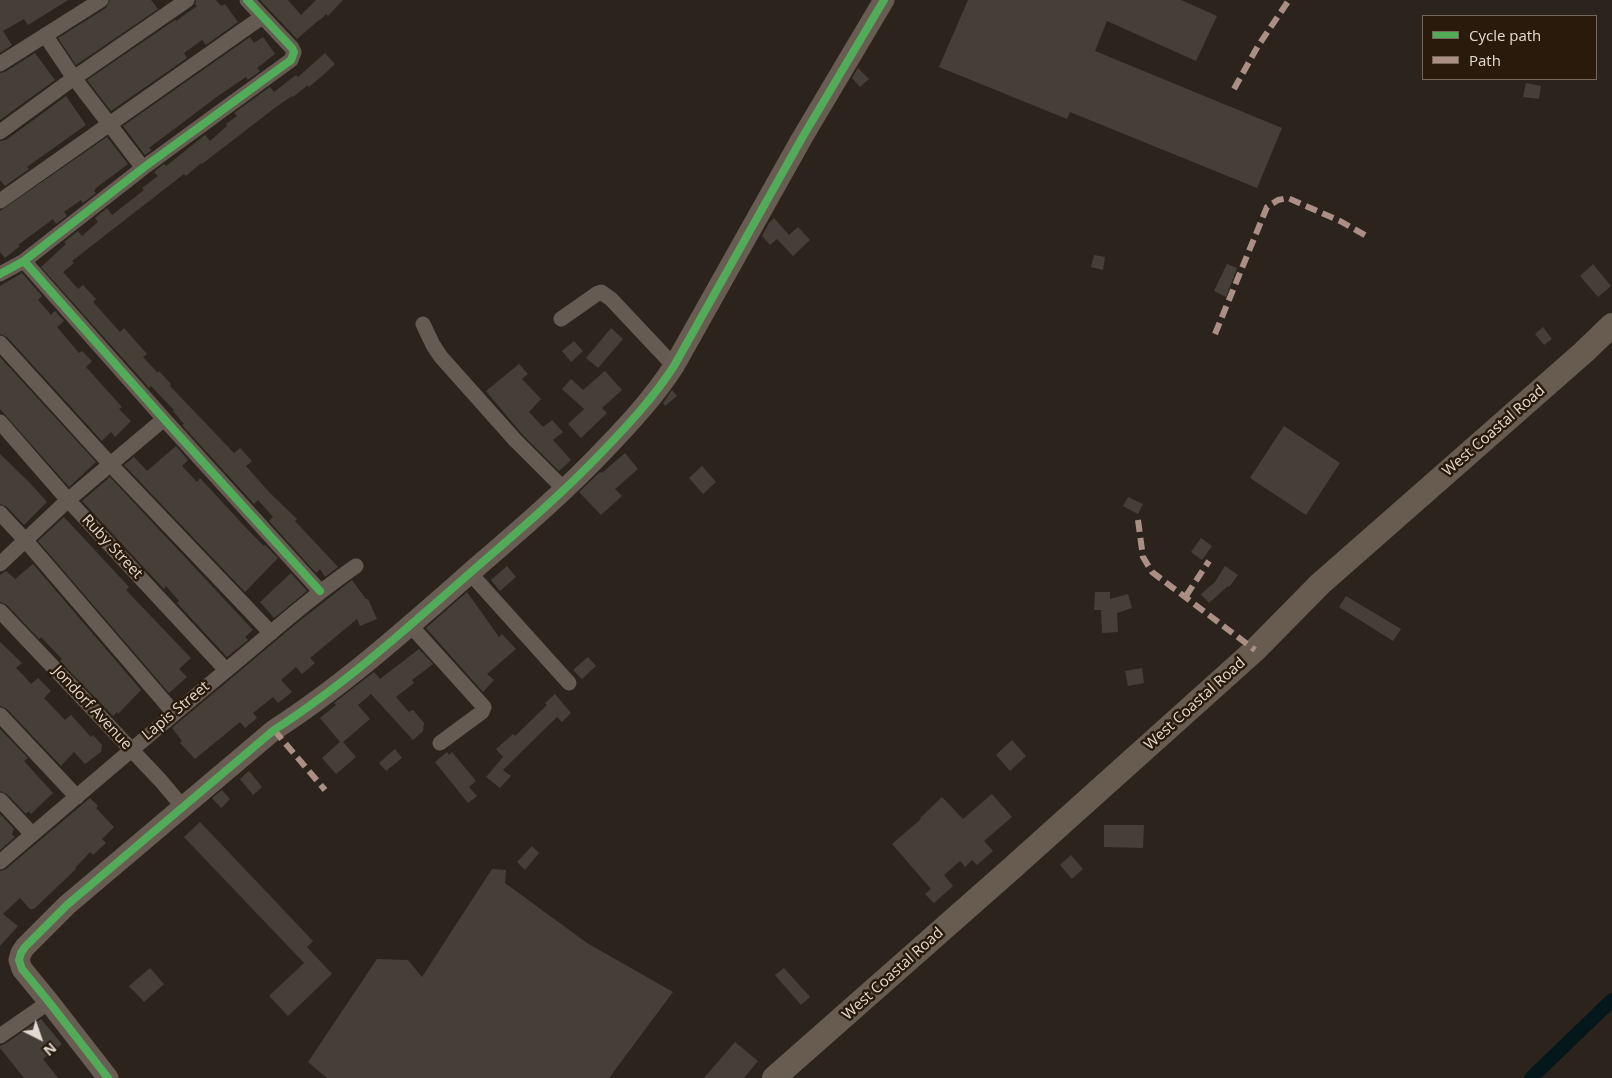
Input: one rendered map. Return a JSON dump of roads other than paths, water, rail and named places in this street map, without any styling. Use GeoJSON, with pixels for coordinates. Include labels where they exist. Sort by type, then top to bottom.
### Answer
{"type":"FeatureCollection","features":[{"type":"Feature","properties":{"kind":"main road","name":"West Coastal Road"},"geometry":{"type":"LineString","coordinates":[[776,1078],[1255,650],[1320,584],[1584,352],[1612,325]]}},
{"type":"Feature","properties":{"kind":"street"},"geometry":{"type":"LineString","coordinates":[[0,64],[101,0]]}},
{"type":"Feature","properties":{"kind":"street"},"geometry":{"type":"LineString","coordinates":[[0,132],[187,0]]}},
{"type":"Feature","properties":{"kind":"street"},"geometry":{"type":"LineString","coordinates":[[2,268],[24,262],[143,168],[291,60],[294,52],[292,48],[247,0]]}},
{"type":"Feature","properties":{"kind":"street"},"geometry":{"type":"LineString","coordinates":[[108,1078],[22,969],[19,960],[20,953],[68,905],[182,806],[274,730],[302,712],[411,626],[565,490],[622,432],[663,383],[674,366],[884,0]]}},
{"type":"Feature","properties":{"kind":"street"},"geometry":{"type":"LineString","coordinates":[[0,201],[262,17]]}},
{"type":"Feature","properties":{"kind":"street"},"geometry":{"type":"LineString","coordinates":[[45,34],[74,78],[143,168]]}},
{"type":"Feature","properties":{"kind":"street"},"geometry":{"type":"LineString","coordinates":[[24,262],[320,591]]}},
{"type":"Feature","properties":{"kind":"street"},"geometry":{"type":"LineString","coordinates":[[561,319],[580,304],[602,292],[611,299],[674,366]]}},
{"type":"Feature","properties":{"kind":"street"},"geometry":{"type":"LineString","coordinates":[[423,324],[432,346],[441,357],[515,440],[565,490]]}},
{"type":"Feature","properties":{"kind":"street"},"geometry":{"type":"LineString","coordinates":[[0,342],[110,464],[271,632]]}},
{"type":"Feature","properties":{"kind":"street"},"geometry":{"type":"LineString","coordinates":[[0,564],[68,500],[164,419]]}},
{"type":"Feature","properties":{"kind":"street","name":"Ruby Street"},"geometry":{"type":"LineString","coordinates":[[0,422],[68,500],[226,670]]}},
{"type":"Feature","properties":{"kind":"street"},"geometry":{"type":"LineString","coordinates":[[0,513],[174,713]]}},
{"type":"Feature","properties":{"kind":"street","name":"Lapis Street"},"geometry":{"type":"LineString","coordinates":[[0,862],[130,749],[320,591],[356,566]]}},
{"type":"Feature","properties":{"kind":"street"},"geometry":{"type":"LineString","coordinates":[[470,573],[569,683]]}},
{"type":"Feature","properties":{"kind":"street","name":"Jondorf Avenue"},"geometry":{"type":"LineString","coordinates":[[0,611],[182,806]]}},
{"type":"Feature","properties":{"kind":"street"},"geometry":{"type":"LineString","coordinates":[[411,626],[482,702],[484,707],[482,712],[440,743]]}},
{"type":"Feature","properties":{"kind":"street"},"geometry":{"type":"LineString","coordinates":[[0,715],[77,797]]}},
{"type":"Feature","properties":{"kind":"street"},"geometry":{"type":"LineString","coordinates":[[0,800],[32,834]]}},
{"type":"Feature","properties":{"kind":"street"},"geometry":{"type":"LineString","coordinates":[[0,1036],[49,1002]]}},
{"type":"Feature","properties":{"kind":"waterway"},"geometry":{"type":"LineString","coordinates":[[1531,1078],[1612,1000]]}}]}
